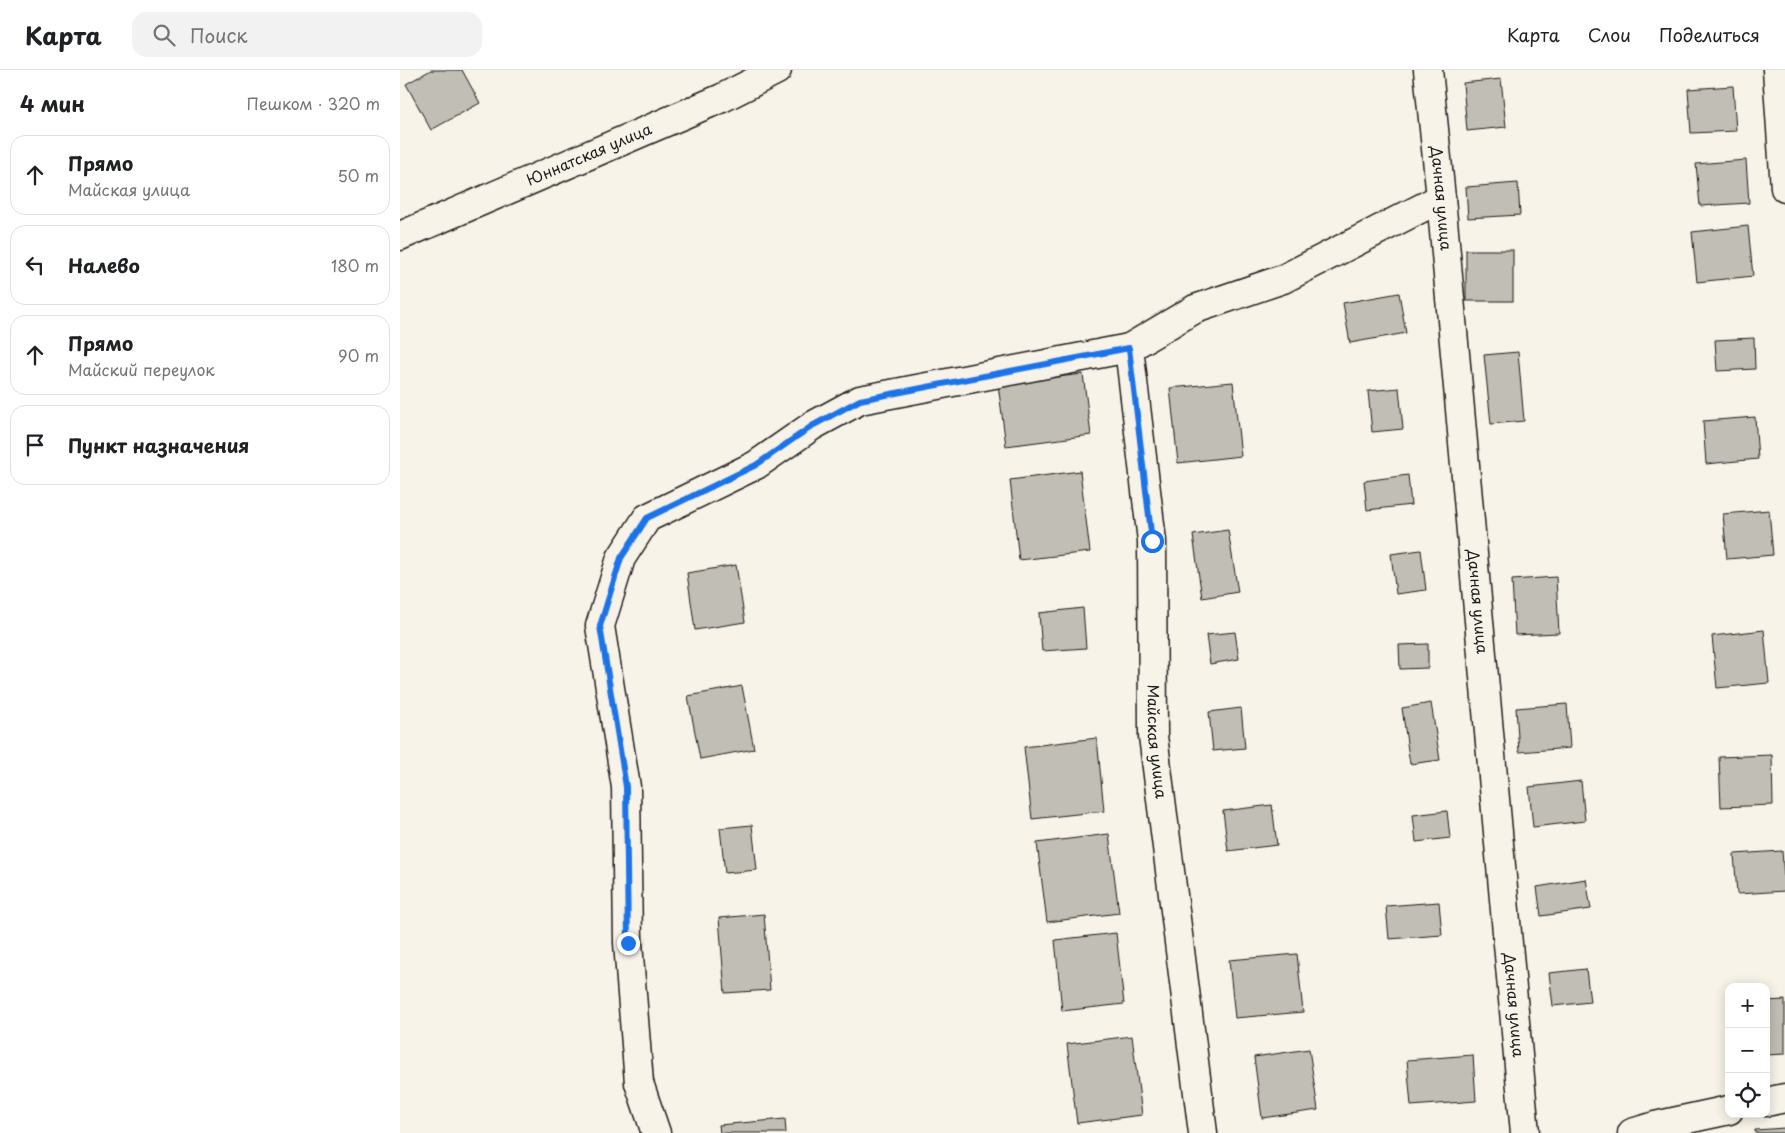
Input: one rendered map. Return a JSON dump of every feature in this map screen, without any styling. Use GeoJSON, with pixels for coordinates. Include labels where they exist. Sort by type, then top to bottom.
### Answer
{"type":"FeatureCollection","features":[{"type":"Feature","properties":{"kind":"street","name":"Юннатская улица"},"geometry":{"type":"LineString","coordinates":[[400,236],[722,98],[777,70]]}},
{"type":"Feature","properties":{"kind":"street","name":"Дачная улица"},"geometry":{"type":"LineString","coordinates":[[1428,70],[1442,198],[1525,1133]]}},
{"type":"Feature","properties":{"kind":"street"},"geometry":{"type":"LineString","coordinates":[[1777,70],[1785,188]]}},
{"type":"Feature","properties":{"kind":"street"},"geometry":{"type":"LineString","coordinates":[[656,1133],[639,1083],[628,943],[626,787],[600,626],[621,558],[647,518],[756,465],[812,426],[860,400],[1129,348],[1195,309],[1283,279],[1442,198]]}},
{"type":"Feature","properties":{"kind":"street","name":"Майская улица"},"geometry":{"type":"LineString","coordinates":[[1129,348],[1152,541],[1154,736],[1203,1133]]}},
{"type":"Feature","properties":{"kind":"street"},"geometry":{"type":"LineString","coordinates":[[1770,1101],[1785,1098]]}},
{"type":"Feature","properties":{"kind":"street"},"geometry":{"type":"LineString","coordinates":[[1632,1133],[1725,1111]]}},
{"type":"Feature","properties":{"kind":"building"},"geometry":{"type":"Polygon","coordinates":[[[431,70],[462,70],[480,103],[431,130],[406,84],[431,70]]]}},
{"type":"Feature","properties":{"kind":"building"},"geometry":{"type":"Polygon","coordinates":[[[1501,79],[1506,127],[1467,131],[1463,83],[1501,79]]]}},
{"type":"Feature","properties":{"kind":"building"},"geometry":{"type":"Polygon","coordinates":[[[1733,86],[1736,131],[1691,133],[1688,89],[1733,86]]]}},
{"type":"Feature","properties":{"kind":"building"},"geometry":{"type":"Polygon","coordinates":[[[1746,160],[1749,203],[1700,206],[1696,164],[1746,160]]]}},
{"type":"Feature","properties":{"kind":"building"},"geometry":{"type":"Polygon","coordinates":[[[1518,183],[1520,215],[1468,218],[1466,187],[1518,183]]]}},
{"type":"Feature","properties":{"kind":"building"},"geometry":{"type":"Polygon","coordinates":[[[1748,226],[1753,276],[1697,282],[1692,232],[1748,226]]]}},
{"type":"Feature","properties":{"kind":"building"},"geometry":{"type":"Polygon","coordinates":[[[1466,250],[1513,250],[1513,301],[1466,301],[1466,250]]]}},
{"type":"Feature","properties":{"kind":"building"},"geometry":{"type":"Polygon","coordinates":[[[1399,293],[1406,333],[1350,343],[1343,303],[1399,293]]]}},
{"type":"Feature","properties":{"kind":"building"},"geometry":{"type":"Polygon","coordinates":[[[1754,338],[1755,369],[1717,371],[1715,340],[1754,338]]]}},
{"type":"Feature","properties":{"kind":"building"},"geometry":{"type":"Polygon","coordinates":[[[1518,352],[1524,421],[1491,424],[1484,355],[1518,352]]]}},
{"type":"Feature","properties":{"kind":"building"},"geometry":{"type":"Polygon","coordinates":[[[1083,374],[1091,435],[1006,446],[998,384],[1083,374]]]}},
{"type":"Feature","properties":{"kind":"building"},"geometry":{"type":"Polygon","coordinates":[[[1233,382],[1241,456],[1178,463],[1170,388],[1233,382]]]}},
{"type":"Feature","properties":{"kind":"building"},"geometry":{"type":"Polygon","coordinates":[[[1399,388],[1403,429],[1372,432],[1368,391],[1399,388]]]}},
{"type":"Feature","properties":{"kind":"building"},"geometry":{"type":"Polygon","coordinates":[[[1755,417],[1758,459],[1706,464],[1703,421],[1755,417]]]}},
{"type":"Feature","properties":{"kind":"building"},"geometry":{"type":"Polygon","coordinates":[[[1080,471],[1090,552],[1019,560],[1010,480],[1080,471]]]}},
{"type":"Feature","properties":{"kind":"building"},"geometry":{"type":"Polygon","coordinates":[[[1408,475],[1411,505],[1367,510],[1364,481],[1408,475]]]}},
{"type":"Feature","properties":{"kind":"building"},"geometry":{"type":"Polygon","coordinates":[[[1769,510],[1773,555],[1727,559],[1723,514],[1769,510]]]}},
{"type":"Feature","properties":{"kind":"building"},"geometry":{"type":"Polygon","coordinates":[[[1228,530],[1238,592],[1202,598],[1193,535],[1228,530]]]}},
{"type":"Feature","properties":{"kind":"building"},"geometry":{"type":"Polygon","coordinates":[[[1421,550],[1426,590],[1396,594],[1391,554],[1421,550]]]}},
{"type":"Feature","properties":{"kind":"building"},"geometry":{"type":"Polygon","coordinates":[[[736,565],[745,622],[695,630],[687,573],[736,565]]]}},
{"type":"Feature","properties":{"kind":"building"},"geometry":{"type":"Polygon","coordinates":[[[1556,577],[1559,633],[1515,635],[1512,580],[1556,577]]]}},
{"type":"Feature","properties":{"kind":"building"},"geometry":{"type":"Polygon","coordinates":[[[1083,608],[1086,648],[1042,651],[1039,613],[1083,608]]]}},
{"type":"Feature","properties":{"kind":"building"},"geometry":{"type":"Polygon","coordinates":[[[1764,630],[1769,683],[1717,688],[1712,636],[1764,630]]]}},
{"type":"Feature","properties":{"kind":"building"},"geometry":{"type":"Polygon","coordinates":[[[1235,632],[1239,659],[1210,664],[1206,635],[1235,632]]]}},
{"type":"Feature","properties":{"kind":"building"},"geometry":{"type":"Polygon","coordinates":[[[1428,644],[1428,668],[1400,669],[1399,645],[1428,644]]]}},
{"type":"Feature","properties":{"kind":"building"},"geometry":{"type":"Polygon","coordinates":[[[742,686],[754,749],[700,759],[688,696],[742,686]]]}},
{"type":"Feature","properties":{"kind":"building"},"geometry":{"type":"Polygon","coordinates":[[[1431,703],[1440,760],[1410,764],[1402,708],[1431,703]]]}},
{"type":"Feature","properties":{"kind":"building"},"geometry":{"type":"Polygon","coordinates":[[[1567,704],[1570,748],[1519,752],[1516,708],[1567,704]]]}},
{"type":"Feature","properties":{"kind":"building"},"geometry":{"type":"Polygon","coordinates":[[[1241,708],[1245,748],[1213,751],[1209,712],[1241,708]]]}},
{"type":"Feature","properties":{"kind":"building"},"geometry":{"type":"Polygon","coordinates":[[[1097,738],[1104,811],[1032,819],[1024,747],[1097,738]]]}},
{"type":"Feature","properties":{"kind":"building"},"geometry":{"type":"Polygon","coordinates":[[[1772,755],[1773,805],[1721,807],[1719,757],[1772,755]]]}},
{"type":"Feature","properties":{"kind":"building"},"geometry":{"type":"Polygon","coordinates":[[[1581,781],[1585,821],[1533,827],[1529,787],[1581,781]]]}},
{"type":"Feature","properties":{"kind":"building"},"geometry":{"type":"Polygon","coordinates":[[[1272,805],[1277,845],[1228,851],[1223,811],[1272,805]]]}},
{"type":"Feature","properties":{"kind":"building"},"geometry":{"type":"Polygon","coordinates":[[[1447,811],[1450,838],[1416,842],[1413,815],[1447,811]]]}},
{"type":"Feature","properties":{"kind":"building"},"geometry":{"type":"Polygon","coordinates":[[[752,825],[757,870],[725,873],[720,828],[752,825]]]}},
{"type":"Feature","properties":{"kind":"building"},"geometry":{"type":"Polygon","coordinates":[[[1109,834],[1119,913],[1047,922],[1037,843],[1109,834]]]}},
{"type":"Feature","properties":{"kind":"building"},"geometry":{"type":"Polygon","coordinates":[[[1782,851],[1785,891],[1737,894],[1734,854],[1782,851]]]}},
{"type":"Feature","properties":{"kind":"building"},"geometry":{"type":"Polygon","coordinates":[[[1586,879],[1591,909],[1541,916],[1537,887],[1586,879]]]}},
{"type":"Feature","properties":{"kind":"building"},"geometry":{"type":"Polygon","coordinates":[[[1439,902],[1442,935],[1389,939],[1386,906],[1439,902]]]}},
{"type":"Feature","properties":{"kind":"building"},"geometry":{"type":"Polygon","coordinates":[[[764,914],[770,990],[725,993],[719,918],[764,914]]]}},
{"type":"Feature","properties":{"kind":"building"},"geometry":{"type":"Polygon","coordinates":[[[1116,933],[1124,1004],[1062,1011],[1055,940],[1116,933]]]}},
{"type":"Feature","properties":{"kind":"building"},"geometry":{"type":"Polygon","coordinates":[[[1297,954],[1303,1012],[1235,1018],[1229,960],[1297,954]]]}},
{"type":"Feature","properties":{"kind":"building"},"geometry":{"type":"Polygon","coordinates":[[[1586,969],[1590,1002],[1553,1006],[1549,973],[1586,969]]]}},
{"type":"Feature","properties":{"kind":"building"},"geometry":{"type":"Polygon","coordinates":[[[1785,1000],[1785,1054],[1770,1055],[1770,1001],[1785,1000]]]}},
{"type":"Feature","properties":{"kind":"building"},"geometry":{"type":"Polygon","coordinates":[[[1132,1036],[1142,1115],[1077,1123],[1067,1044],[1132,1036]]]}},
{"type":"Feature","properties":{"kind":"building"},"geometry":{"type":"Polygon","coordinates":[[[1309,1049],[1318,1110],[1262,1118],[1254,1057],[1309,1049]]]}},
{"type":"Feature","properties":{"kind":"building"},"geometry":{"type":"Polygon","coordinates":[[[1473,1055],[1476,1101],[1411,1106],[1407,1060],[1473,1055]]]}},
{"type":"Feature","properties":{"kind":"building"},"geometry":{"type":"Polygon","coordinates":[[[785,1119],[786,1133],[720,1133],[719,1125],[785,1119]]]}},
{"type":"Feature","properties":{"kind":"building"},"geometry":{"type":"Polygon","coordinates":[[[1785,1128],[1785,1133],[1755,1133],[1755,1130],[1785,1128]]]}},
{"type":"Feature","properties":{"kind":"route"},"geometry":{"type":"LineString","coordinates":[[628,943],[626,787],[600,626],[621,558],[647,518],[756,465],[812,426],[860,400],[1129,348],[1152,541]]}}]}
